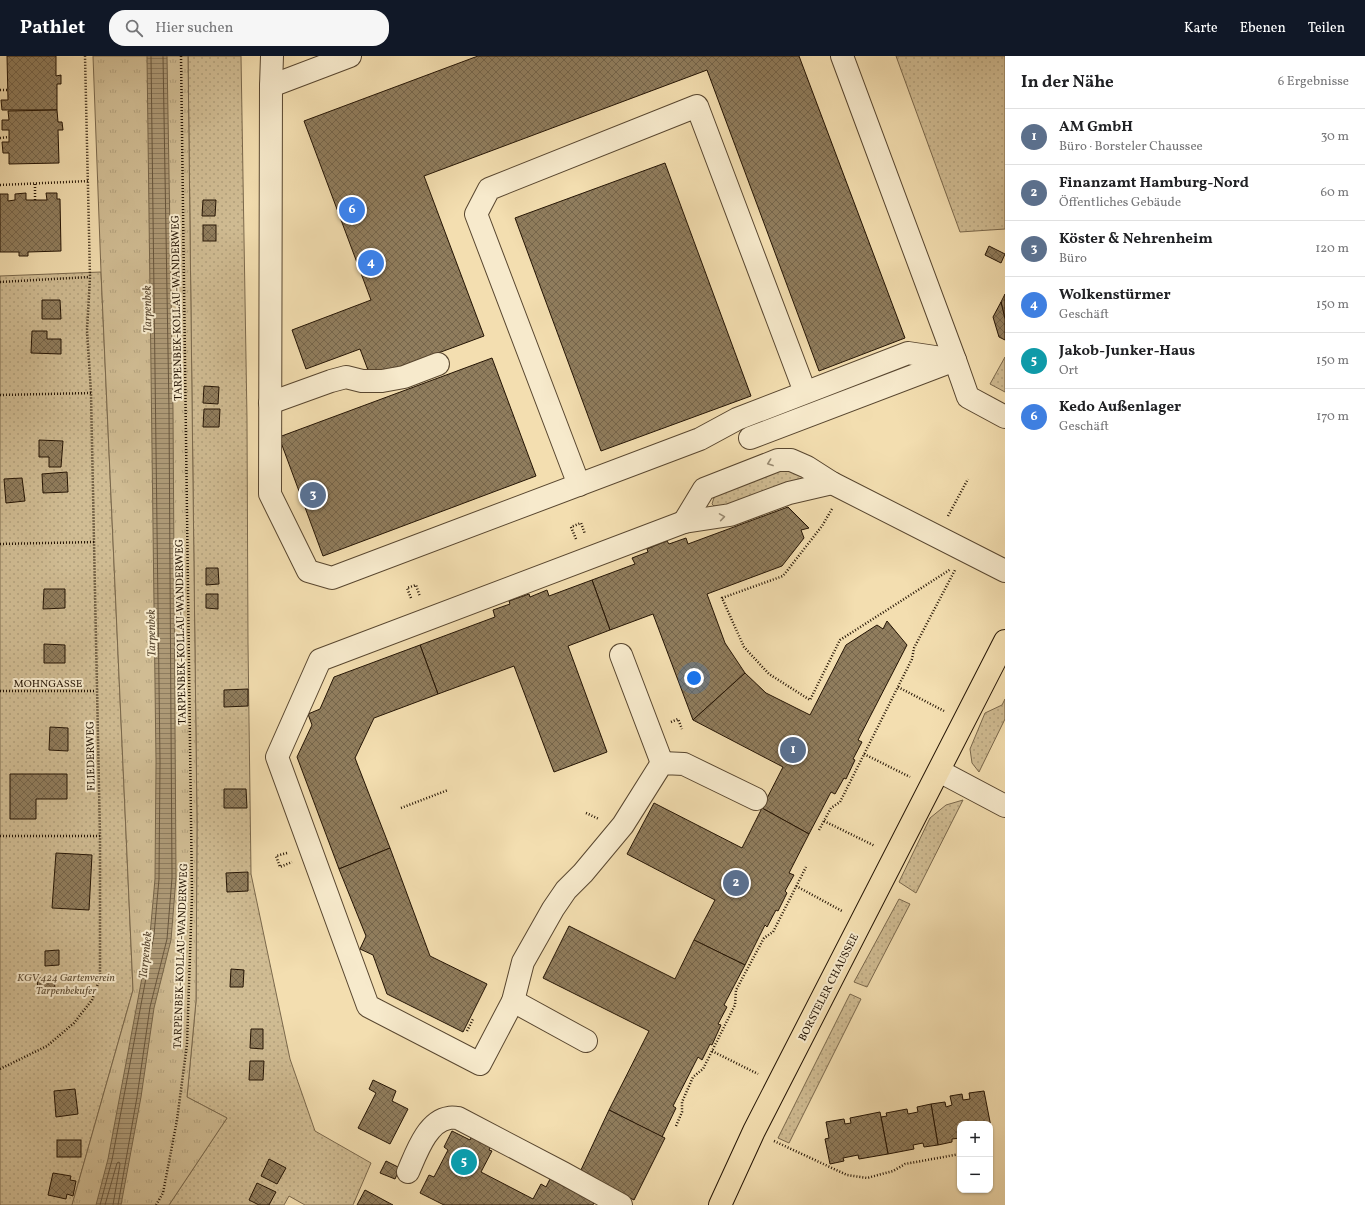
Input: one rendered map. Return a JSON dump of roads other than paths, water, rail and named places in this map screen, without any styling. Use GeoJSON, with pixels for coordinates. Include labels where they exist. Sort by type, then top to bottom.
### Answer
{"type":"FeatureCollection","features":[{"type":"Feature","properties":{"kind":"main road","name":"BORSTELER CHAUSSEE"},"geometry":{"type":"LineString","coordinates":[[720,1205],[754,1131],[1005,641]]}},
{"type":"Feature","properties":{"kind":"street"},"geometry":{"type":"LineString","coordinates":[[272,56],[270,494],[308,571],[332,578],[700,439],[738,419],[908,353],[955,360]]}},
{"type":"Feature","properties":{"kind":"street"},"geometry":{"type":"LineString","coordinates":[[271,86],[350,56]]}},
{"type":"Feature","properties":{"kind":"street"},"geometry":{"type":"LineString","coordinates":[[842,56],[968,397],[1005,417]]}},
{"type":"Feature","properties":{"kind":"street"},"geometry":{"type":"LineString","coordinates":[[579,485],[476,214],[488,189],[698,106],[805,392]]}},
{"type":"Feature","properties":{"kind":"street"},"geometry":{"type":"LineString","coordinates":[[750,438],[955,360]]}},
{"type":"Feature","properties":{"kind":"street"},"geometry":{"type":"LineString","coordinates":[[270,403],[330,380],[346,377],[362,381],[382,381],[404,377],[438,364]]}},
{"type":"Feature","properties":{"kind":"street"},"geometry":{"type":"LineString","coordinates":[[684,522],[704,489],[778,460],[792,460],[807,467],[837,486],[1005,571]]}},
{"type":"Feature","properties":{"kind":"street"},"geometry":{"type":"LineString","coordinates":[[662,763],[623,824],[583,873],[566,890],[553,909],[523,962],[513,1001],[480,1064],[368,1006],[277,757],[320,660],[684,522],[730,515],[790,493],[837,486]]}},
{"type":"Feature","properties":{"kind":"street"},"geometry":{"type":"LineString","coordinates":[[621,655],[662,763]]}},
{"type":"Feature","properties":{"kind":"street"},"geometry":{"type":"LineString","coordinates":[[662,763],[684,764],[756,799]]}},
{"type":"Feature","properties":{"kind":"street"},"geometry":{"type":"LineString","coordinates":[[935,779],[1005,806]]}},
{"type":"Feature","properties":{"kind":"street"},"geometry":{"type":"LineString","coordinates":[[513,1001],[586,1041]]}},
{"type":"Feature","properties":{"kind":"street"},"geometry":{"type":"LineString","coordinates":[[408,1172],[427,1132],[437,1122],[448,1118],[458,1118],[563,1173],[620,1205]]}},
{"type":"Feature","properties":{"kind":"water"},"geometry":{"type":"Polygon","coordinates":[[[147,56],[167,56],[173,410],[176,878],[171,940],[154,1008],[141,1097],[121,1205],[96,1205],[108,1159],[150,935],[155,879],[156,762],[147,56]]]}},
{"type":"Feature","properties":{"kind":"place","name":"Kedo Außenlager"},"geometry":{"type":"Point","coordinates":[352,210]}},
{"type":"Feature","properties":{"kind":"place","name":"Wolkenstürmer"},"geometry":{"type":"Point","coordinates":[371,263]}},
{"type":"Feature","properties":{"kind":"place","name":"Köster & Nehrenheim"},"geometry":{"type":"Point","coordinates":[313,495]}},
{"type":"Feature","properties":{"kind":"place","name":"AM GmbH"},"geometry":{"type":"Point","coordinates":[793,750]}},
{"type":"Feature","properties":{"kind":"place","name":"Finanzamt Hamburg-Nord"},"geometry":{"type":"Point","coordinates":[736,883]}},
{"type":"Feature","properties":{"kind":"place","name":"Jakob-Junker-Haus"},"geometry":{"type":"Point","coordinates":[464,1162]}},
{"type":"Feature","properties":{"kind":"water label","name":"Tarpenbek"},"geometry":{"type":"Point","coordinates":[147,309]}},
{"type":"Feature","properties":{"kind":"water label","name":"Tarpenbek"},"geometry":{"type":"Point","coordinates":[151,633]}},
{"type":"Feature","properties":{"kind":"water label","name":"Tarpenbek"},"geometry":{"type":"Point","coordinates":[145,955]}},
{"type":"Feature","properties":{"kind":"park label","name":"KGV 424 Gartenverein Tarpenbekufer"},"geometry":{"type":"Point","coordinates":[66,983]}}]}
